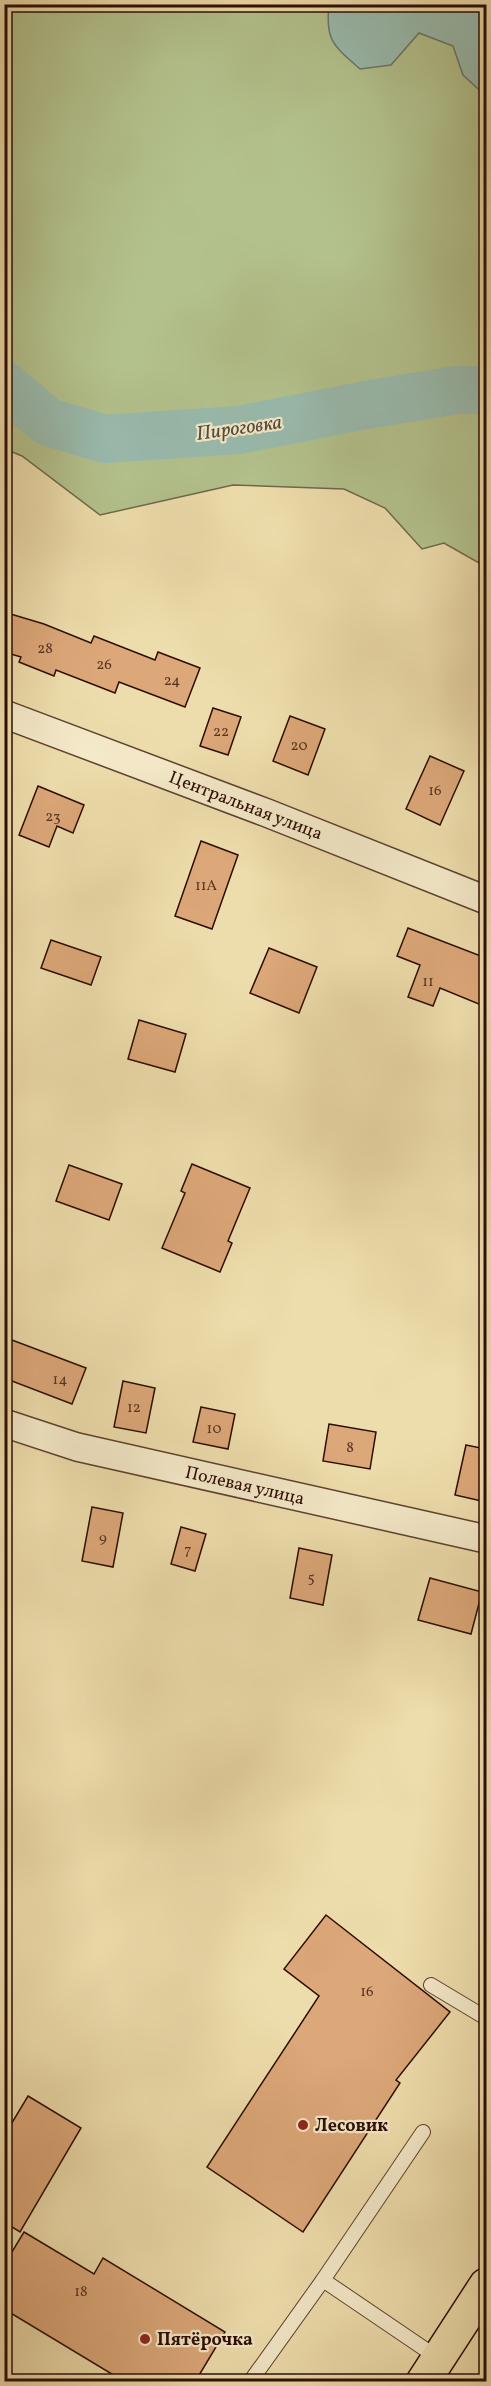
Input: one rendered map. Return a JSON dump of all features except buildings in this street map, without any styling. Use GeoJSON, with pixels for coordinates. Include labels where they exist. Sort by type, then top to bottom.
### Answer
{"type":"FeatureCollection","features":[{"type":"Feature","properties":{"kind":"main road"},"geometry":{"type":"LineString","coordinates":[[431,2370],[486,2284]]}},
{"type":"Feature","properties":{"kind":"street","name":"Центральная улица"},"geometry":{"type":"LineString","coordinates":[[4,714],[267,813],[486,900]]}},
{"type":"Feature","properties":{"kind":"street","name":"Полевая улица"},"geometry":{"type":"LineString","coordinates":[[4,1423],[77,1447],[486,1539]]}},
{"type":"Feature","properties":{"kind":"lane"},"geometry":{"type":"LineString","coordinates":[[430,1985],[486,2018]]}},
{"type":"Feature","properties":{"kind":"lane"},"geometry":{"type":"LineString","coordinates":[[250,2382],[323,2280],[423,2132]]}},
{"type":"Feature","properties":{"kind":"lane"},"geometry":{"type":"LineString","coordinates":[[323,2280],[431,2370]]}},
{"type":"Feature","properties":{"kind":"green space"},"geometry":{"type":"Polygon","coordinates":[[[4,5],[486,5],[486,567],[444,543],[422,549],[385,508],[344,489],[233,485],[100,515],[22,456],[5,449],[4,5]]]}},
{"type":"Feature","properties":{"kind":"shaded area"},"geometry":{"type":"Polygon","coordinates":[[[329,5],[486,5],[486,96],[463,75],[453,46],[419,33],[391,65],[360,69],[333,42],[328,27],[329,5]]]}},
{"type":"Feature","properties":{"kind":"waterway","name":"Пироговка"},"geometry":{"type":"LineString","coordinates":[[4,385],[48,422],[105,439],[239,430],[456,390],[486,390]]}},
{"type":"Feature","properties":{"kind":"place","name":"Лесовик"},"geometry":{"type":"Point","coordinates":[303,2125]}},
{"type":"Feature","properties":{"kind":"place","name":"Пятёрочка"},"geometry":{"type":"Point","coordinates":[145,2339]}}]}
